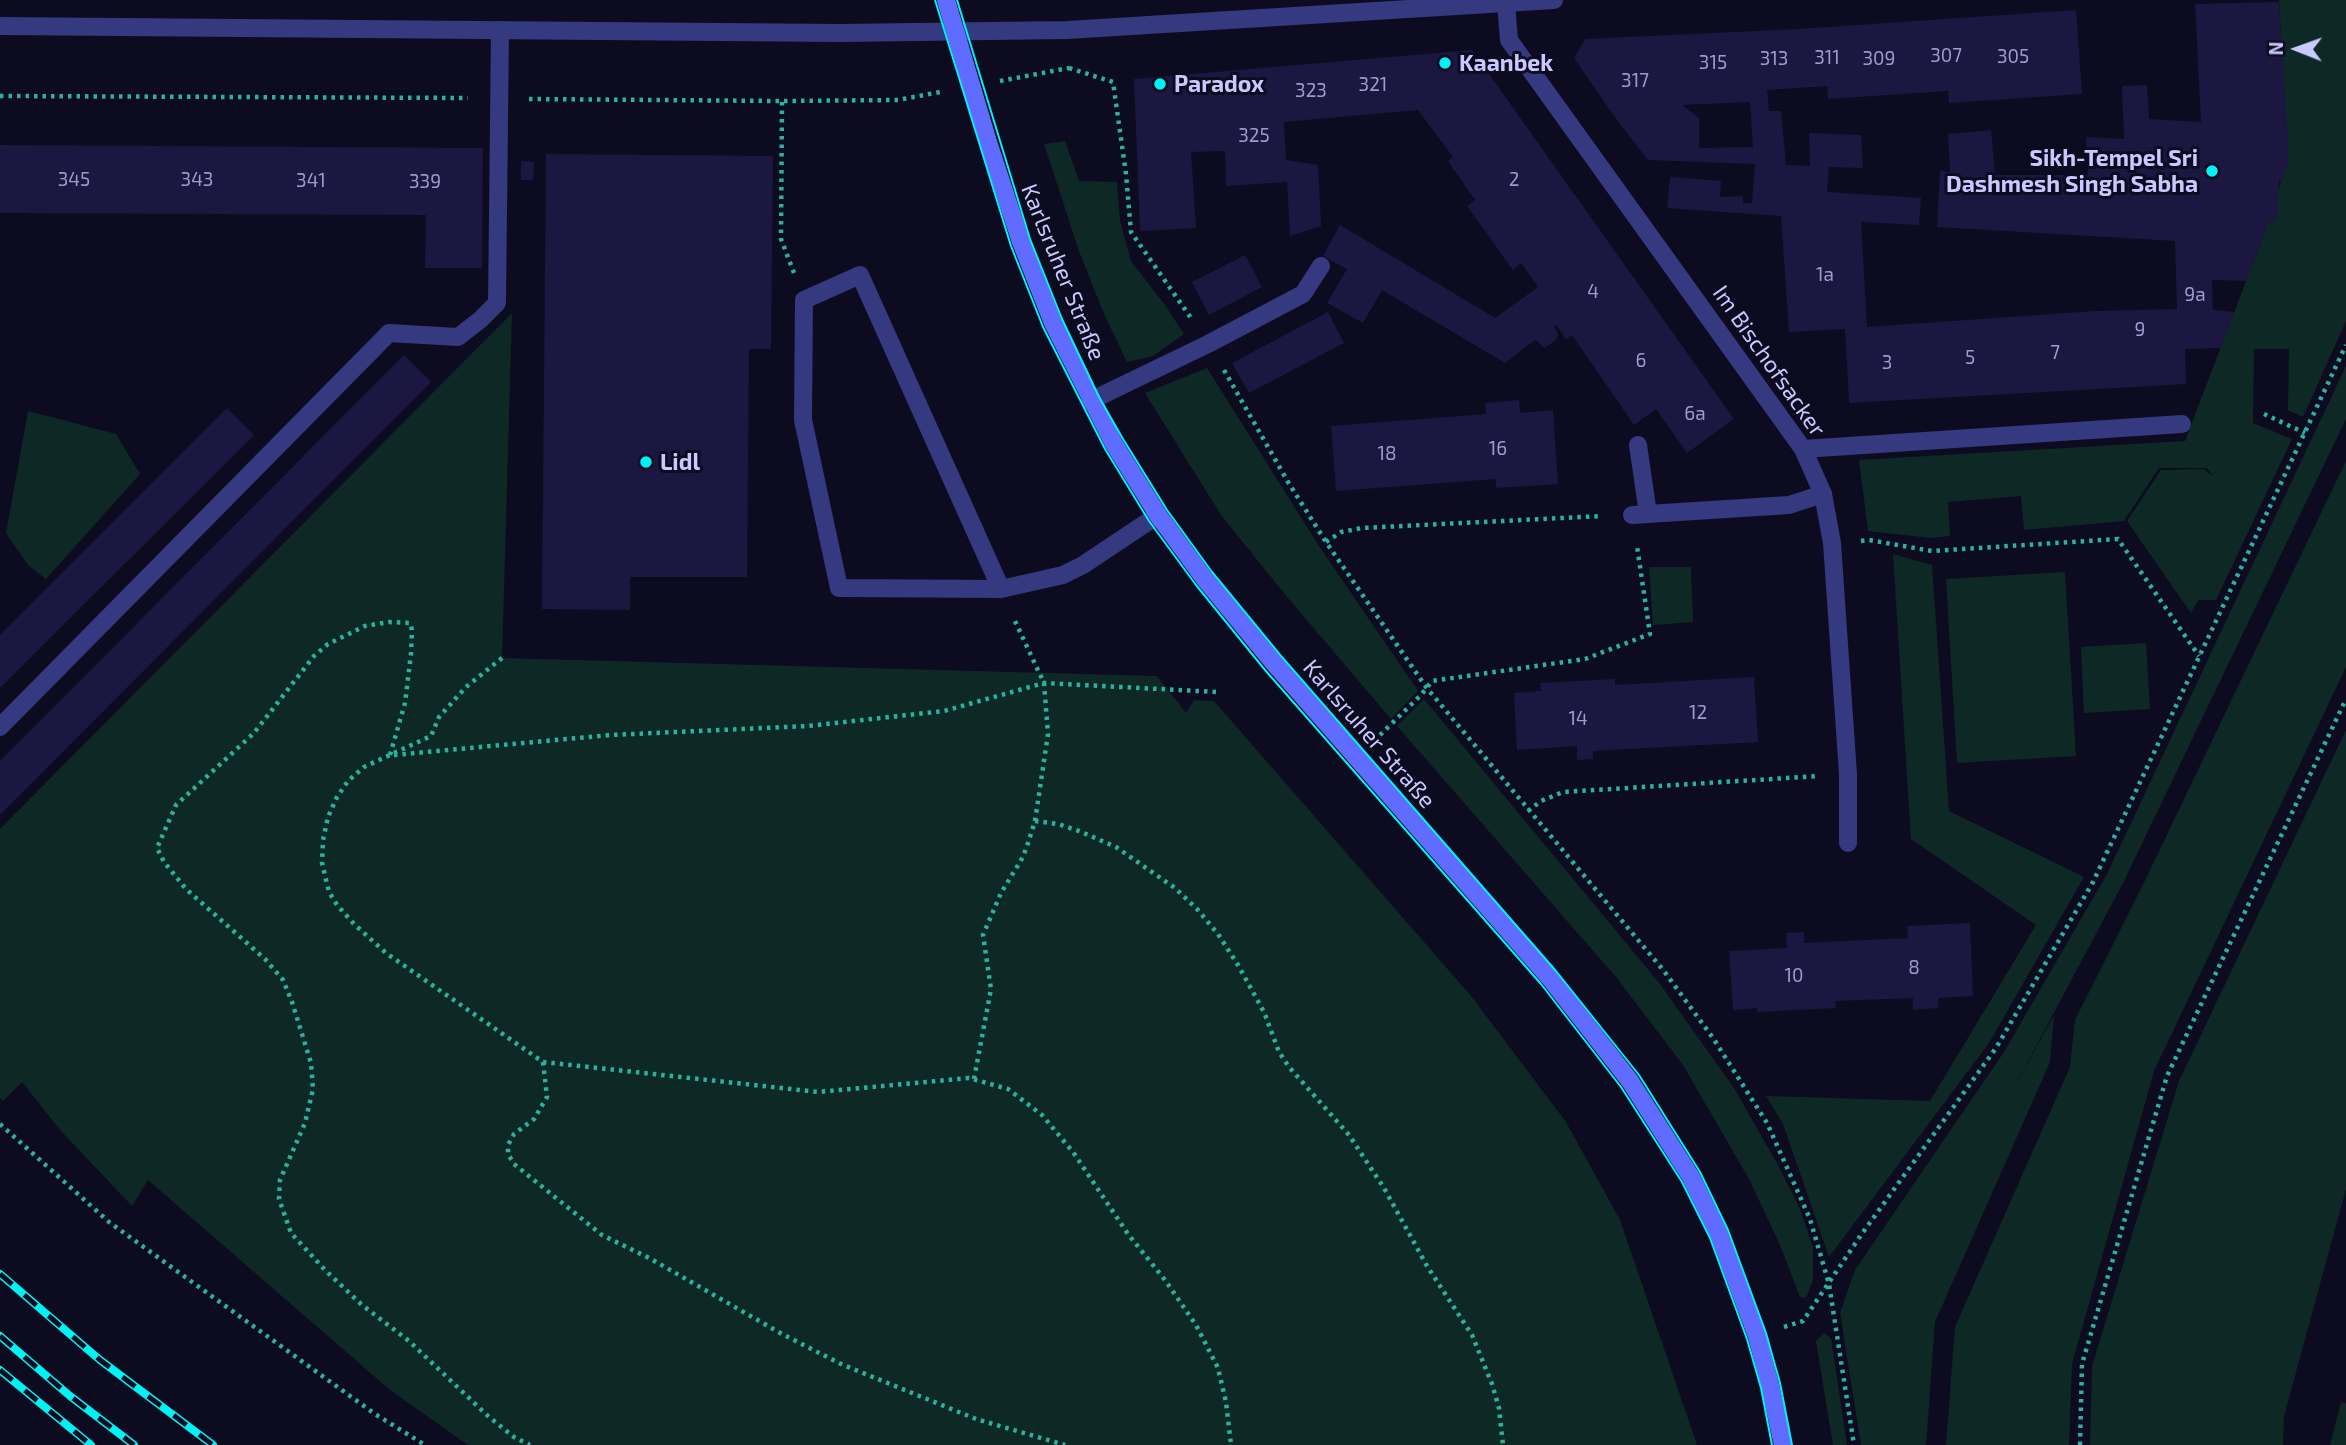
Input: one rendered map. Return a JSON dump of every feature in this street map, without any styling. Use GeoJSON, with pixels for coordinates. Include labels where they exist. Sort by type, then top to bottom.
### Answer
{"type":"FeatureCollection","features":[{"type":"Feature","properties":{"kind":"street","name":"Karlsruher Straße"},"geometry":{"type":"LineString","coordinates":[[946,0],[1021,242],[1053,323],[1114,444],[1158,515],[1204,578],[1549,977],[1630,1081],[1691,1177],[1719,1234],[1757,1336],[1783,1445]]}},
{"type":"Feature","properties":{"kind":"street"},"geometry":{"type":"LineString","coordinates":[[0,26],[840,33],[1067,30],[1554,0]]}},
{"type":"Feature","properties":{"kind":"street","name":"Im Bischofsacker"},"geometry":{"type":"LineString","coordinates":[[1506,3],[1509,40],[1803,449],[1823,494],[1832,543],[1848,774],[1848,843]]}},
{"type":"Feature","properties":{"kind":"street"},"geometry":{"type":"LineString","coordinates":[[0,727],[389,333],[458,337],[497,303],[500,30]]}},
{"type":"Feature","properties":{"kind":"street"},"geometry":{"type":"LineString","coordinates":[[1090,401],[1303,294],[1321,266]]}},
{"type":"Feature","properties":{"kind":"street"},"geometry":{"type":"LineString","coordinates":[[1001,589],[860,275],[804,300],[803,420],[839,588],[1001,589],[1063,575],[1083,565],[1158,515]]}},
{"type":"Feature","properties":{"kind":"street"},"geometry":{"type":"LineString","coordinates":[[1803,449],[2182,424]]}},
{"type":"Feature","properties":{"kind":"street"},"geometry":{"type":"LineString","coordinates":[[1638,445],[1640,514],[1789,505],[1823,494]]}},
{"type":"Feature","properties":{"kind":"path"},"geometry":{"type":"LineString","coordinates":[[1067,30],[1069,68]]}},
{"type":"Feature","properties":{"kind":"path"},"geometry":{"type":"LineString","coordinates":[[971,86],[1069,68],[1113,82],[1131,232],[1208,344],[1288,482],[1426,687],[1664,971],[1767,1123],[1810,1219],[1829,1284],[1854,1445]]}},
{"type":"Feature","properties":{"kind":"path"},"geometry":{"type":"LineString","coordinates":[[782,101],[781,239],[804,300]]}},
{"type":"Feature","properties":{"kind":"path"},"geometry":{"type":"LineString","coordinates":[[1757,1336],[1803,1321],[1861,1235],[1996,1048],[2093,882],[2346,345]]}},
{"type":"Feature","properties":{"kind":"path"},"geometry":{"type":"LineString","coordinates":[[2264,414],[2305,432]]}},
{"type":"Feature","properties":{"kind":"path"},"geometry":{"type":"LineString","coordinates":[[1326,542],[1341,532],[1362,528],[1640,514],[1650,634],[1586,659],[1432,681],[1395,722],[1356,757]]}},
{"type":"Feature","properties":{"kind":"path"},"geometry":{"type":"LineString","coordinates":[[1832,543],[1869,540],[1932,551],[2118,539],[2199,657]]}},
{"type":"Feature","properties":{"kind":"path"},"geometry":{"type":"LineString","coordinates":[[974,1079],[991,989],[983,935],[1001,893],[1023,857],[1035,821],[1048,734],[1044,683],[1001,589]]}},
{"type":"Feature","properties":{"kind":"path"},"geometry":{"type":"LineString","coordinates":[[389,756],[405,702],[412,630],[410,624],[389,622],[365,626],[328,643],[314,656],[254,733],[176,805],[158,848],[164,862],[186,889],[265,959],[283,980],[292,1002],[311,1063],[313,1089],[305,1123],[280,1180],[279,1199],[291,1233],[362,1305],[410,1341],[489,1417],[514,1437],[530,1445]]}},
{"type":"Feature","properties":{"kind":"path"},"geometry":{"type":"LineString","coordinates":[[502,658],[457,697],[439,717],[431,736],[364,767],[348,781],[328,817],[322,863],[329,892],[337,905],[368,939],[543,1062],[818,1092],[969,1078],[1008,1089],[1042,1115],[1073,1152],[1128,1234],[1196,1325],[1218,1368],[1226,1402],[1231,1445]]}},
{"type":"Feature","properties":{"kind":"path"},"geometry":{"type":"LineString","coordinates":[[389,756],[610,735],[808,726],[944,712],[1044,683],[1217,692]]}},
{"type":"Feature","properties":{"kind":"path"},"geometry":{"type":"LineString","coordinates":[[2080,1445],[2082,1364],[2167,1076],[2346,699]]}},
{"type":"Feature","properties":{"kind":"path"},"geometry":{"type":"LineString","coordinates":[[1528,811],[1541,801],[1563,792],[1848,774]]}},
{"type":"Feature","properties":{"kind":"path"},"geometry":{"type":"LineString","coordinates":[[1035,821],[1058,824],[1116,847],[1175,888],[1218,934],[1264,1012],[1279,1052],[1349,1135],[1472,1335],[1499,1408],[1503,1445]]}},
{"type":"Feature","properties":{"kind":"path"},"geometry":{"type":"LineString","coordinates":[[543,1062],[547,1097],[534,1119],[514,1134],[508,1145],[508,1154],[522,1170],[602,1235],[651,1259],[782,1334],[841,1364],[976,1419],[1065,1445]]}},
{"type":"Feature","properties":{"kind":"path"},"geometry":{"type":"LineString","coordinates":[[0,1124],[109,1222],[375,1414],[425,1445]]}},
{"type":"Feature","properties":{"kind":"green space"},"geometry":{"type":"Polygon","coordinates":[[[2279,0],[2346,0],[2346,321],[2303,417],[2288,410],[2289,349],[2254,349],[2253,423],[2292,439],[2216,600],[2198,600],[2191,613],[2127,521],[2161,470],[2203,469],[2213,476],[2207,468],[2159,468],[2124,521],[2024,530],[2021,496],[1948,502],[1950,536],[1931,538],[1868,531],[1859,460],[2185,441],[2259,247],[2288,161],[2279,0]]]}},
{"type":"Feature","properties":{"kind":"green space"},"geometry":{"type":"Polygon","coordinates":[[[1065,141],[1079,181],[1117,182],[1120,221],[1131,261],[1184,334],[1153,356],[1127,362],[1104,314],[1079,251],[1044,144],[1065,141]]]}},
{"type":"Feature","properties":{"kind":"green space"},"geometry":{"type":"Polygon","coordinates":[[[512,313],[502,658],[1157,676],[1186,713],[1194,700],[1214,701],[1471,996],[1566,1122],[1620,1220],[1697,1445],[468,1445],[390,1390],[148,1180],[132,1206],[61,1131],[22,1082],[3,1101],[0,1098],[0,829],[512,313]]]}},
{"type":"Feature","properties":{"kind":"green space"},"geometry":{"type":"Polygon","coordinates":[[[2346,366],[2346,419],[2123,883],[2008,1099],[2054,1015],[2050,1062],[1935,1322],[1926,1445],[1861,1445],[1840,1313],[1855,1270],[2004,1052],[2107,874],[2346,366]]]}},
{"type":"Feature","properties":{"kind":"green space"},"geometry":{"type":"Polygon","coordinates":[[[1207,368],[1319,546],[1418,691],[1391,719],[1221,515],[1145,393],[1207,368]]]}},
{"type":"Feature","properties":{"kind":"green space"},"geometry":{"type":"Polygon","coordinates":[[[28,411],[116,434],[140,474],[46,579],[28,565],[6,533],[28,411]]]}},
{"type":"Feature","properties":{"kind":"green space"},"geometry":{"type":"Polygon","coordinates":[[[2346,461],[2346,667],[2154,1071],[2072,1364],[2069,1445],[1946,1445],[1955,1327],[2070,1067],[2075,1020],[2140,891],[2346,461]]]}},
{"type":"Feature","properties":{"kind":"green space"},"geometry":{"type":"Polygon","coordinates":[[[1893,554],[1932,565],[1949,811],[2084,877],[1989,1043],[1829,1257],[1783,1124],[1766,1096],[1930,1101],[2036,925],[1911,839],[1893,554]]]}},
{"type":"Feature","properties":{"kind":"green space"},"geometry":{"type":"Polygon","coordinates":[[[1649,567],[1691,567],[1693,622],[1653,625],[1649,567]]]}},
{"type":"Feature","properties":{"kind":"green space"},"geometry":{"type":"Polygon","coordinates":[[[2065,572],[2076,756],[1957,763],[1946,579],[2065,572]]]}},
{"type":"Feature","properties":{"kind":"green space"},"geometry":{"type":"Polygon","coordinates":[[[2146,643],[2150,709],[2084,713],[2081,647],[2146,643]]]}},
{"type":"Feature","properties":{"kind":"green space"},"geometry":{"type":"Polygon","coordinates":[[[1424,699],[1660,984],[1734,1088],[1800,1209],[1813,1247],[1813,1280],[1806,1298],[1800,1297],[1780,1245],[1749,1179],[1683,1065],[1616,977],[1397,726],[1424,699]]]}},
{"type":"Feature","properties":{"kind":"green space"},"geometry":{"type":"Polygon","coordinates":[[[2346,730],[2346,1189],[2284,1416],[2283,1445],[2090,1445],[2092,1366],[2179,1081],[2346,730]]]}},
{"type":"Feature","properties":{"kind":"green space"},"geometry":{"type":"Polygon","coordinates":[[[1824,1333],[1831,1338],[1847,1445],[1833,1445],[1816,1341],[1824,1333]]]}},
{"type":"Feature","properties":{"kind":"green space"},"geometry":{"type":"Polygon","coordinates":[[[2341,1402],[2346,1403],[2346,1445],[2330,1445],[2341,1402]]]}},
{"type":"Feature","properties":{"kind":"building"},"geometry":{"type":"Polygon","coordinates":[[[2279,2],[2289,161],[2282,181],[2279,181],[2277,221],[2269,221],[2246,281],[2212,280],[2213,310],[2234,312],[2221,348],[2185,349],[2186,384],[1849,403],[1845,329],[1789,332],[1781,216],[1667,208],[1670,177],[1721,181],[1720,197],[1743,196],[1743,203],[1752,203],[1755,164],[1648,160],[1574,58],[1585,39],[1799,29],[2076,10],[2082,94],[1949,103],[1948,91],[1828,99],[1827,86],[1767,90],[1769,111],[1781,111],[1786,165],[1810,166],[1809,133],[1861,135],[1863,168],[1829,167],[1827,192],[1921,198],[1919,225],[1861,222],[1867,327],[2095,311],[2177,309],[2175,241],[1937,227],[1940,171],[1950,172],[1948,134],[1991,130],[1995,175],[2088,175],[2086,137],[2124,139],[2122,86],[2147,85],[2149,119],[2201,122],[2195,4],[2279,2]],[[1750,102],[1682,105],[1699,118],[1699,148],[1753,147],[1750,102]]]}},
{"type":"Feature","properties":{"kind":"building"},"geometry":{"type":"Polygon","coordinates":[[[1472,50],[1734,419],[1687,453],[1656,409],[1634,425],[1572,335],[1566,339],[1556,325],[1554,327],[1558,333],[1557,339],[1545,348],[1535,340],[1505,363],[1382,290],[1363,323],[1327,303],[1347,269],[1323,256],[1340,225],[1495,318],[1538,287],[1521,263],[1513,270],[1467,206],[1475,200],[1448,161],[1453,157],[1418,110],[1284,122],[1286,160],[1318,165],[1321,226],[1290,236],[1287,182],[1226,186],[1225,151],[1191,152],[1196,228],[1140,231],[1134,79],[1472,50]]]}},
{"type":"Feature","properties":{"kind":"building"},"geometry":{"type":"Polygon","coordinates":[[[0,145],[483,148],[482,268],[425,268],[426,215],[0,213],[0,145]]]}},
{"type":"Feature","properties":{"kind":"building","name":"Lidl"},"geometry":{"type":"Polygon","coordinates":[[[546,154],[773,156],[771,349],[749,349],[747,577],[630,577],[630,610],[542,609],[546,154]]]}},
{"type":"Feature","properties":{"kind":"building"},"geometry":{"type":"Polygon","coordinates":[[[521,161],[534,162],[533,180],[521,180],[521,161]]]}},
{"type":"Feature","properties":{"kind":"building"},"geometry":{"type":"Polygon","coordinates":[[[1245,255],[1262,287],[1209,315],[1192,282],[1245,255]]]}},
{"type":"Feature","properties":{"kind":"building"},"geometry":{"type":"Polygon","coordinates":[[[1328,312],[1344,343],[1249,393],[1232,363],[1328,312]]]}},
{"type":"Feature","properties":{"kind":"building"},"geometry":{"type":"Polygon","coordinates":[[[404,355],[431,382],[0,815],[0,761],[404,355]]]}},
{"type":"Feature","properties":{"kind":"building"},"geometry":{"type":"Polygon","coordinates":[[[1519,400],[1520,413],[1553,410],[1558,484],[1496,488],[1496,479],[1336,491],[1331,426],[1486,414],[1485,403],[1519,400]]]}},
{"type":"Feature","properties":{"kind":"building"},"geometry":{"type":"Polygon","coordinates":[[[227,408],[254,435],[0,688],[0,635],[227,408]]]}},
{"type":"Feature","properties":{"kind":"building"},"geometry":{"type":"Polygon","coordinates":[[[1754,677],[1758,742],[1593,751],[1593,759],[1577,760],[1577,746],[1517,750],[1514,693],[1541,691],[1540,683],[1615,679],[1615,685],[1754,677]]]}},
{"type":"Feature","properties":{"kind":"building"},"geometry":{"type":"Polygon","coordinates":[[[1970,923],[1973,996],[1938,998],[1938,1008],[1913,1010],[1913,998],[1835,1001],[1836,1008],[1757,1012],[1757,1008],[1733,1010],[1729,951],[1787,948],[1786,933],[1804,932],[1804,943],[1908,938],[1907,926],[1970,923]]]}},
{"type":"Feature","properties":{"kind":"tram line"},"geometry":{"type":"LineString","coordinates":[[935,0],[1011,246],[1043,327],[1105,449],[1149,521],[1196,585],[1265,670],[1541,984],[1621,1087],[1682,1182],[1710,1238],[1747,1339],[1761,1388],[1772,1445]]}},
{"type":"Feature","properties":{"kind":"tram line"},"geometry":{"type":"LineString","coordinates":[[957,0],[1030,239],[1062,319],[1099,397],[1123,439],[1167,510],[1212,572],[1281,656],[1556,971],[1639,1075],[1700,1172],[1728,1230],[1766,1333],[1780,1383],[1792,1445]]}},
{"type":"Feature","properties":{"kind":"railway"},"geometry":{"type":"LineString","coordinates":[[0,1274],[100,1360],[213,1445]]}},
{"type":"Feature","properties":{"kind":"railway"},"geometry":{"type":"LineString","coordinates":[[0,1336],[70,1396],[134,1445]]}},
{"type":"Feature","properties":{"kind":"railway"},"geometry":{"type":"LineString","coordinates":[[0,1370],[91,1445]]}},
{"type":"Feature","properties":{"kind":"place","name":"Kaanbek"},"geometry":{"type":"Point","coordinates":[1445,63]}},
{"type":"Feature","properties":{"kind":"place","name":"Paradox"},"geometry":{"type":"Point","coordinates":[1160,84]}},
{"type":"Feature","properties":{"kind":"place","name":"Sikh-Tempel Sri Dashmesh Singh Sabha"},"geometry":{"type":"Point","coordinates":[2212,171]}},
{"type":"Feature","properties":{"kind":"place","name":"Lidl"},"geometry":{"type":"Point","coordinates":[646,462]}}]}
